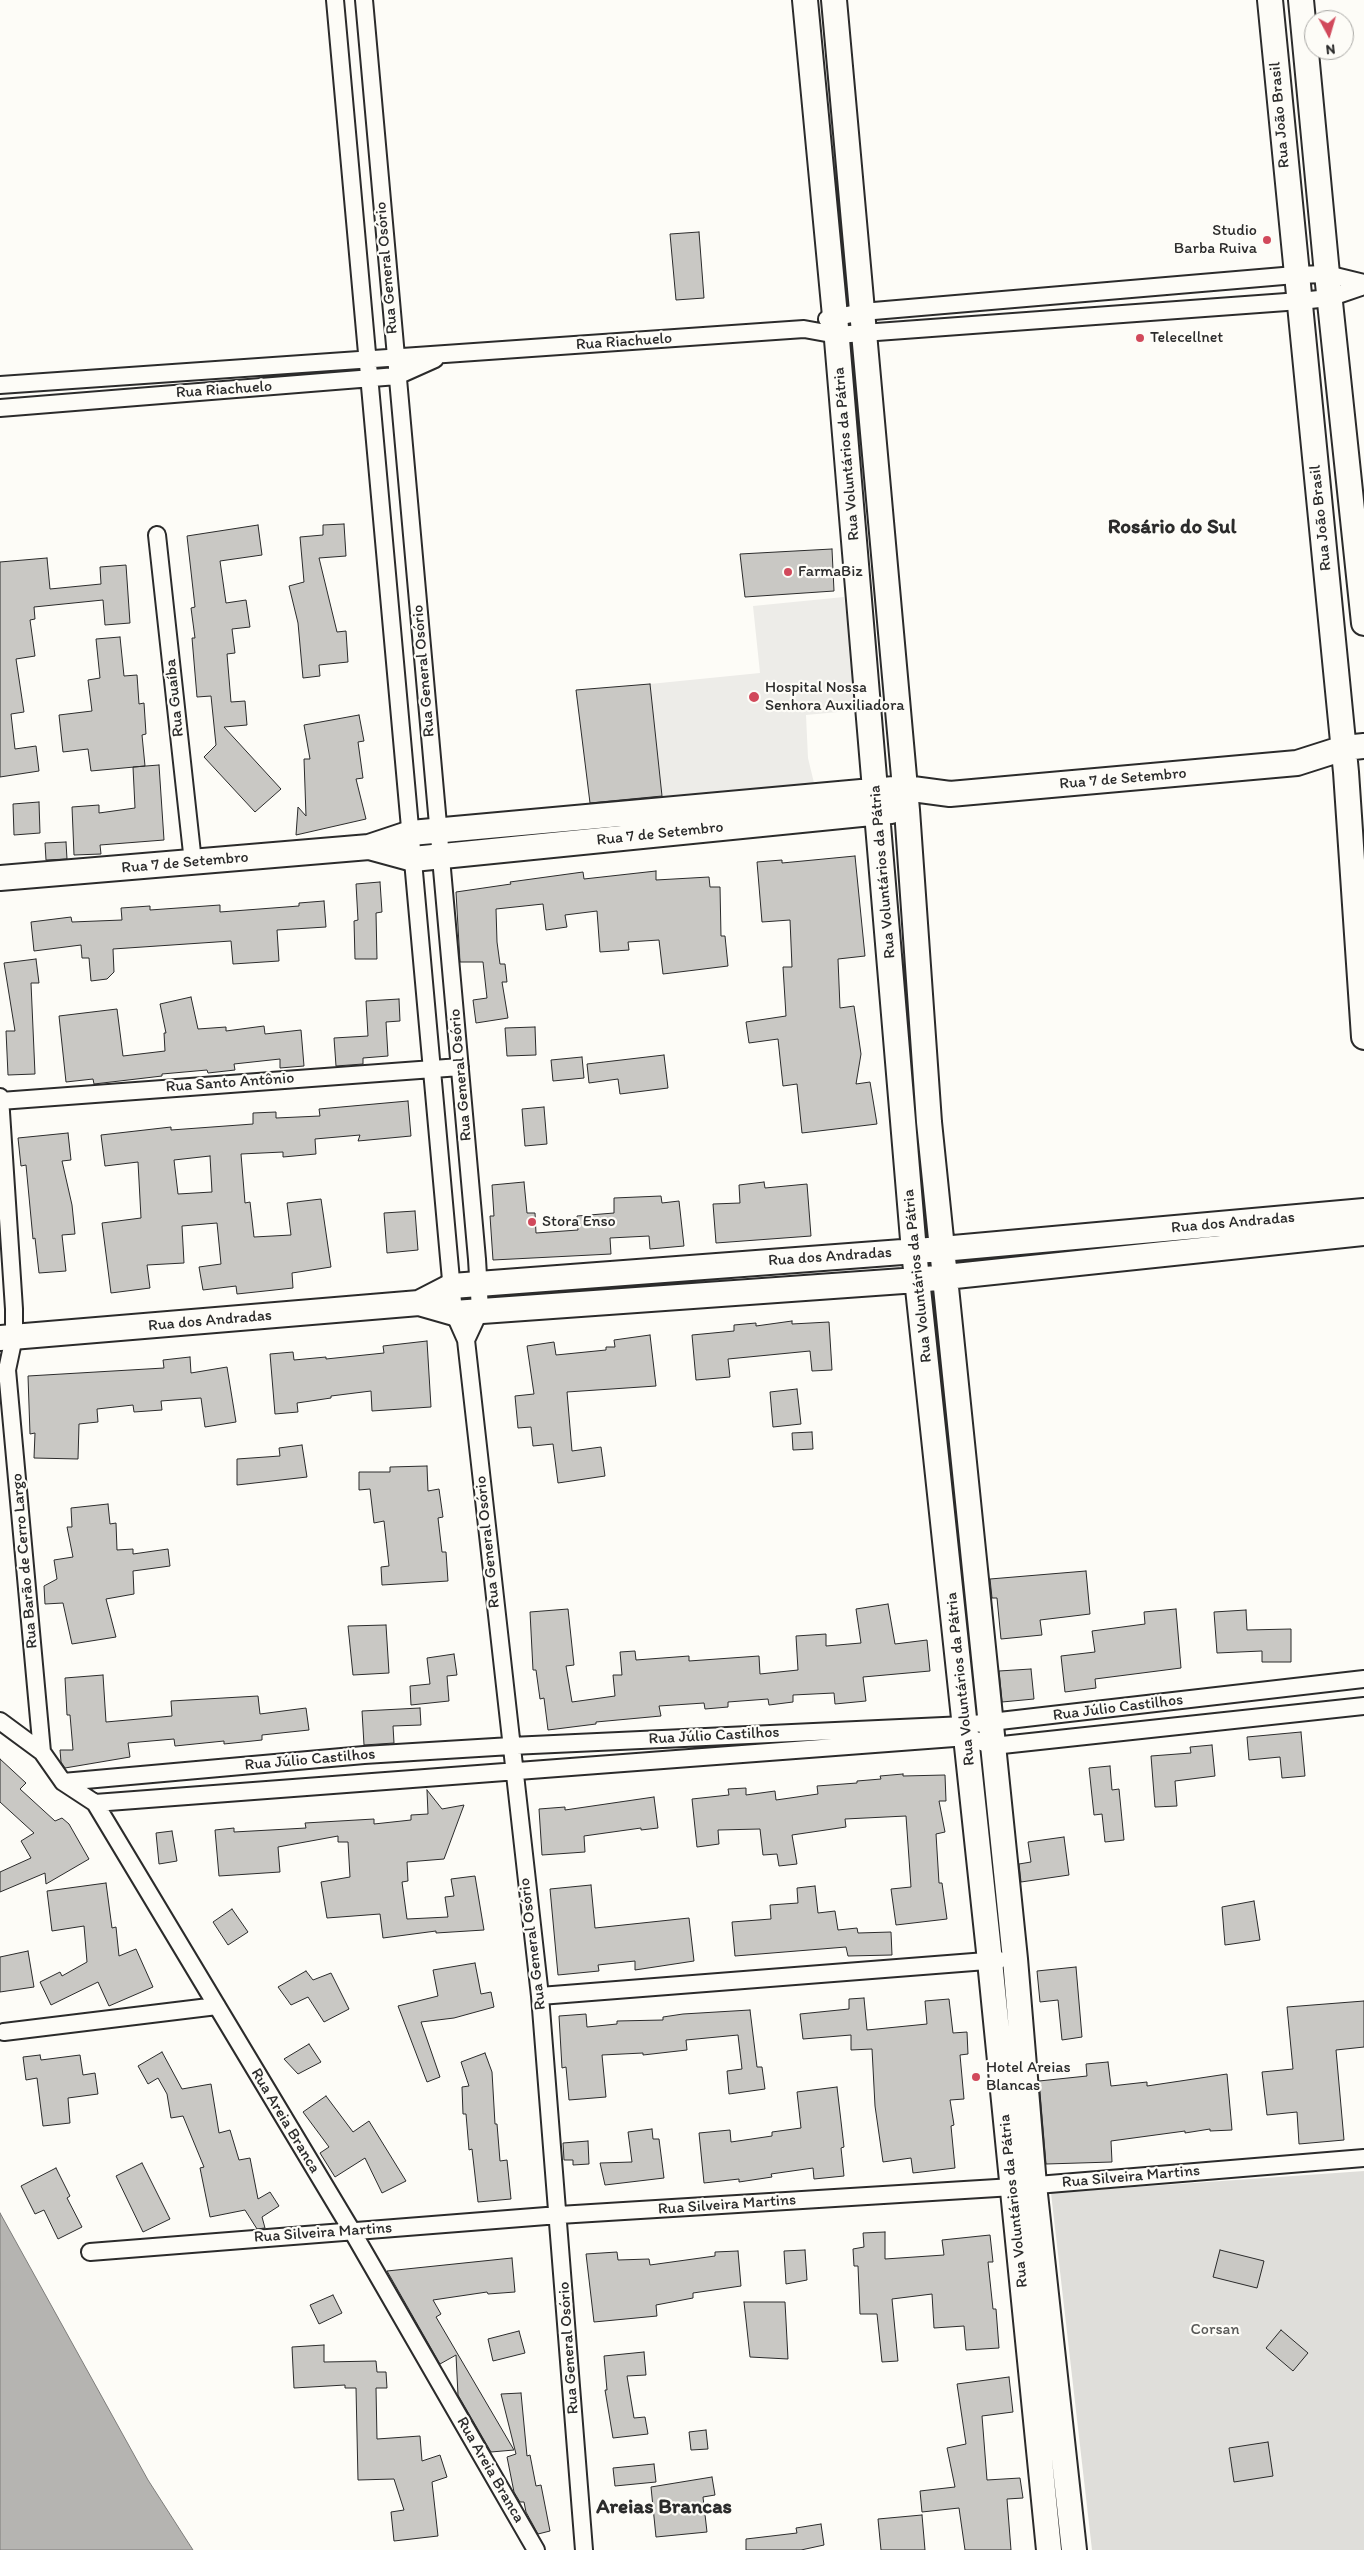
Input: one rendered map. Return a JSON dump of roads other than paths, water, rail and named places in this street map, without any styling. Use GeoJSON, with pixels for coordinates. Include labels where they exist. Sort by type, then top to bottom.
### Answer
{"type":"FeatureCollection","features":[{"type":"Feature","properties":{"kind":"street","name":"Rua General Osório"},"geometry":{"type":"LineString","coordinates":[[335,0],[454,1313],[466,1340],[540,1996],[559,2215],[584,2550]]}},
{"type":"Feature","properties":{"kind":"street","name":"Rua General Osório"},"geometry":{"type":"LineString","coordinates":[[364,0],[479,1284],[480,1310],[466,1340]]}},
{"type":"Feature","properties":{"kind":"street","name":"Rua Voluntários da Pátria"},"geometry":{"type":"LineString","coordinates":[[805,0],[836,325],[875,802],[892,970],[914,1251],[990,1961],[1024,2186],[1039,2336],[1049,2550]]}},
{"type":"Feature","properties":{"kind":"street","name":"Rua Voluntários da Pátria"},"geometry":{"type":"LineString","coordinates":[[834,0],[906,799],[927,1100],[1015,1959],[1024,2186]]}},
{"type":"Feature","properties":{"kind":"street","name":"Rua João Brasil"},"geometry":{"type":"LineString","coordinates":[[1270,0],[1295,275],[1300,301],[1322,531],[1354,747],[1364,1037]]}},
{"type":"Feature","properties":{"kind":"street","name":"Rua João Brasil"},"geometry":{"type":"LineString","coordinates":[[1301,0],[1329,298],[1364,624]]}},
{"type":"Feature","properties":{"kind":"street"},"geometry":{"type":"LineString","coordinates":[[810,56],[839,56]]}},
{"type":"Feature","properties":{"kind":"street"},"geometry":{"type":"LineString","coordinates":[[862,322],[1295,275],[1327,274],[1364,285]]}},
{"type":"Feature","properties":{"kind":"street"},"geometry":{"type":"LineString","coordinates":[[862,322],[1300,301],[1329,298],[1364,285]]}},
{"type":"Feature","properties":{"kind":"street","name":"Rua Riachuelo"},"geometry":{"type":"LineString","coordinates":[[0,386],[395,356],[444,355],[862,322]]}},
{"type":"Feature","properties":{"kind":"street","name":"Rua Riachuelo"},"geometry":{"type":"LineString","coordinates":[[0,408],[397,376],[444,355]]}},
{"type":"Feature","properties":{"kind":"street"},"geometry":{"type":"LineString","coordinates":[[1309,397],[1340,395]]}},
{"type":"Feature","properties":{"kind":"street"},"geometry":{"type":"LineString","coordinates":[[1322,531],[1354,526]]}},
{"type":"Feature","properties":{"kind":"street","name":"Rua Guaíba"},"geometry":{"type":"LineString","coordinates":[[157,535],[192,862]]}},
{"type":"Feature","properties":{"kind":"street","name":"Rua 7 de Setembro"},"geometry":{"type":"LineString","coordinates":[[369,847],[412,859],[684,832],[875,802],[1297,763],[1354,747]]}},
{"type":"Feature","properties":{"kind":"street","name":"Rua 7 de Setembro"},"geometry":{"type":"LineString","coordinates":[[1297,763],[1355,772]]}},
{"type":"Feature","properties":{"kind":"street","name":"Rua 7 de Setembro"},"geometry":{"type":"LineString","coordinates":[[0,878],[369,847],[411,833],[682,808],[875,802]]}},
{"type":"Feature","properties":{"kind":"street"},"geometry":{"type":"LineString","coordinates":[[682,808],[684,832]]}},
{"type":"Feature","properties":{"kind":"street"},"geometry":{"type":"LineString","coordinates":[[892,970],[918,968]]}},
{"type":"Feature","properties":{"kind":"street","name":"Rua Santo Antônio"},"geometry":{"type":"LineString","coordinates":[[0,1101],[460,1067]]}},
{"type":"Feature","properties":{"kind":"street","name":"Rua Barão de Cerro Largo"},"geometry":{"type":"LineString","coordinates":[[0,1097],[7,1338],[4,1363],[42,1752]]}},
{"type":"Feature","properties":{"kind":"street"},"geometry":{"type":"LineString","coordinates":[[902,1102],[927,1100]]}},
{"type":"Feature","properties":{"kind":"street","name":"Rua dos Andradas"},"geometry":{"type":"LineString","coordinates":[[419,1303],[452,1286],[942,1249],[1364,1211]]}},
{"type":"Feature","properties":{"kind":"street"},"geometry":{"type":"LineString","coordinates":[[1228,1223],[1231,1247]]}},
{"type":"Feature","properties":{"kind":"street","name":"Rua dos Andradas"},"geometry":{"type":"LineString","coordinates":[[7,1338],[419,1303],[454,1313],[917,1280],[1364,1233]]}},
{"type":"Feature","properties":{"kind":"street"},"geometry":{"type":"LineString","coordinates":[[1072,1237],[1077,1263]]}},
{"type":"Feature","properties":{"kind":"street"},"geometry":{"type":"LineString","coordinates":[[618,1274],[621,1300]]}},
{"type":"Feature","properties":{"kind":"street"},"geometry":{"type":"LineString","coordinates":[[929,1389],[955,1385]]}},
{"type":"Feature","properties":{"kind":"street"},"geometry":{"type":"LineString","coordinates":[[948,1556],[972,1552]]}},
{"type":"Feature","properties":{"kind":"street","name":"Rua Júlio Castilhos"},"geometry":{"type":"LineString","coordinates":[[95,1803],[513,1770],[966,1731],[990,1723],[1364,1679]]}},
{"type":"Feature","properties":{"kind":"street","name":"Rua Júlio Castilhos"},"geometry":{"type":"LineString","coordinates":[[63,1782],[364,1755],[511,1746],[966,1731],[993,1746],[1364,1706]]}},
{"type":"Feature","properties":{"kind":"street","name":"Rua Areia Branca"},"geometry":{"type":"LineString","coordinates":[[0,1721],[42,1752],[63,1782],[95,1803],[352,2231],[536,2550]]}},
{"type":"Feature","properties":{"kind":"street"},"geometry":{"type":"LineString","coordinates":[[364,1755],[367,1782]]}},
{"type":"Feature","properties":{"kind":"street"},"geometry":{"type":"LineString","coordinates":[[540,1996],[1015,1959]]}},
{"type":"Feature","properties":{"kind":"street"},"geometry":{"type":"LineString","coordinates":[[4,2032],[217,2006]]}},
{"type":"Feature","properties":{"kind":"street","name":"Rua Silveira Martins"},"geometry":{"type":"LineString","coordinates":[[90,2252],[559,2215],[1024,2186],[1364,2158]]}},
{"type":"Feature","properties":{"kind":"street","name":"Rua Voluntários da Pátria"},"geometry":{"type":"LineString","coordinates":[[1039,2336],[1074,2550]]}},
{"type":"Feature","properties":{"kind":"place","name":"Studio Barba Ruiva"},"geometry":{"type":"Point","coordinates":[1267,240]}},
{"type":"Feature","properties":{"kind":"place","name":"Telecellnet"},"geometry":{"type":"Point","coordinates":[1140,338]}},
{"type":"Feature","properties":{"kind":"place","name":"FarmaBiz"},"geometry":{"type":"Point","coordinates":[788,572]}},
{"type":"Feature","properties":{"kind":"place","name":"Hospital Nossa Senhora Auxiliadora"},"geometry":{"type":"Point","coordinates":[754,697]}},
{"type":"Feature","properties":{"kind":"place","name":"Stora Enso"},"geometry":{"type":"Point","coordinates":[532,1222]}},
{"type":"Feature","properties":{"kind":"place","name":"Hotel Areias Blancas"},"geometry":{"type":"Point","coordinates":[976,2077]}},
{"type":"Feature","properties":{"kind":"district","name":"Rosário do Sul"},"geometry":{"type":"Point","coordinates":[1172,528]}},
{"type":"Feature","properties":{"kind":"district","name":"Areias Brancas"},"geometry":{"type":"Point","coordinates":[664,2508]}},
{"type":"Feature","properties":{"kind":"park label","name":"Corsan"},"geometry":{"type":"Point","coordinates":[1215,2330]}}]}
